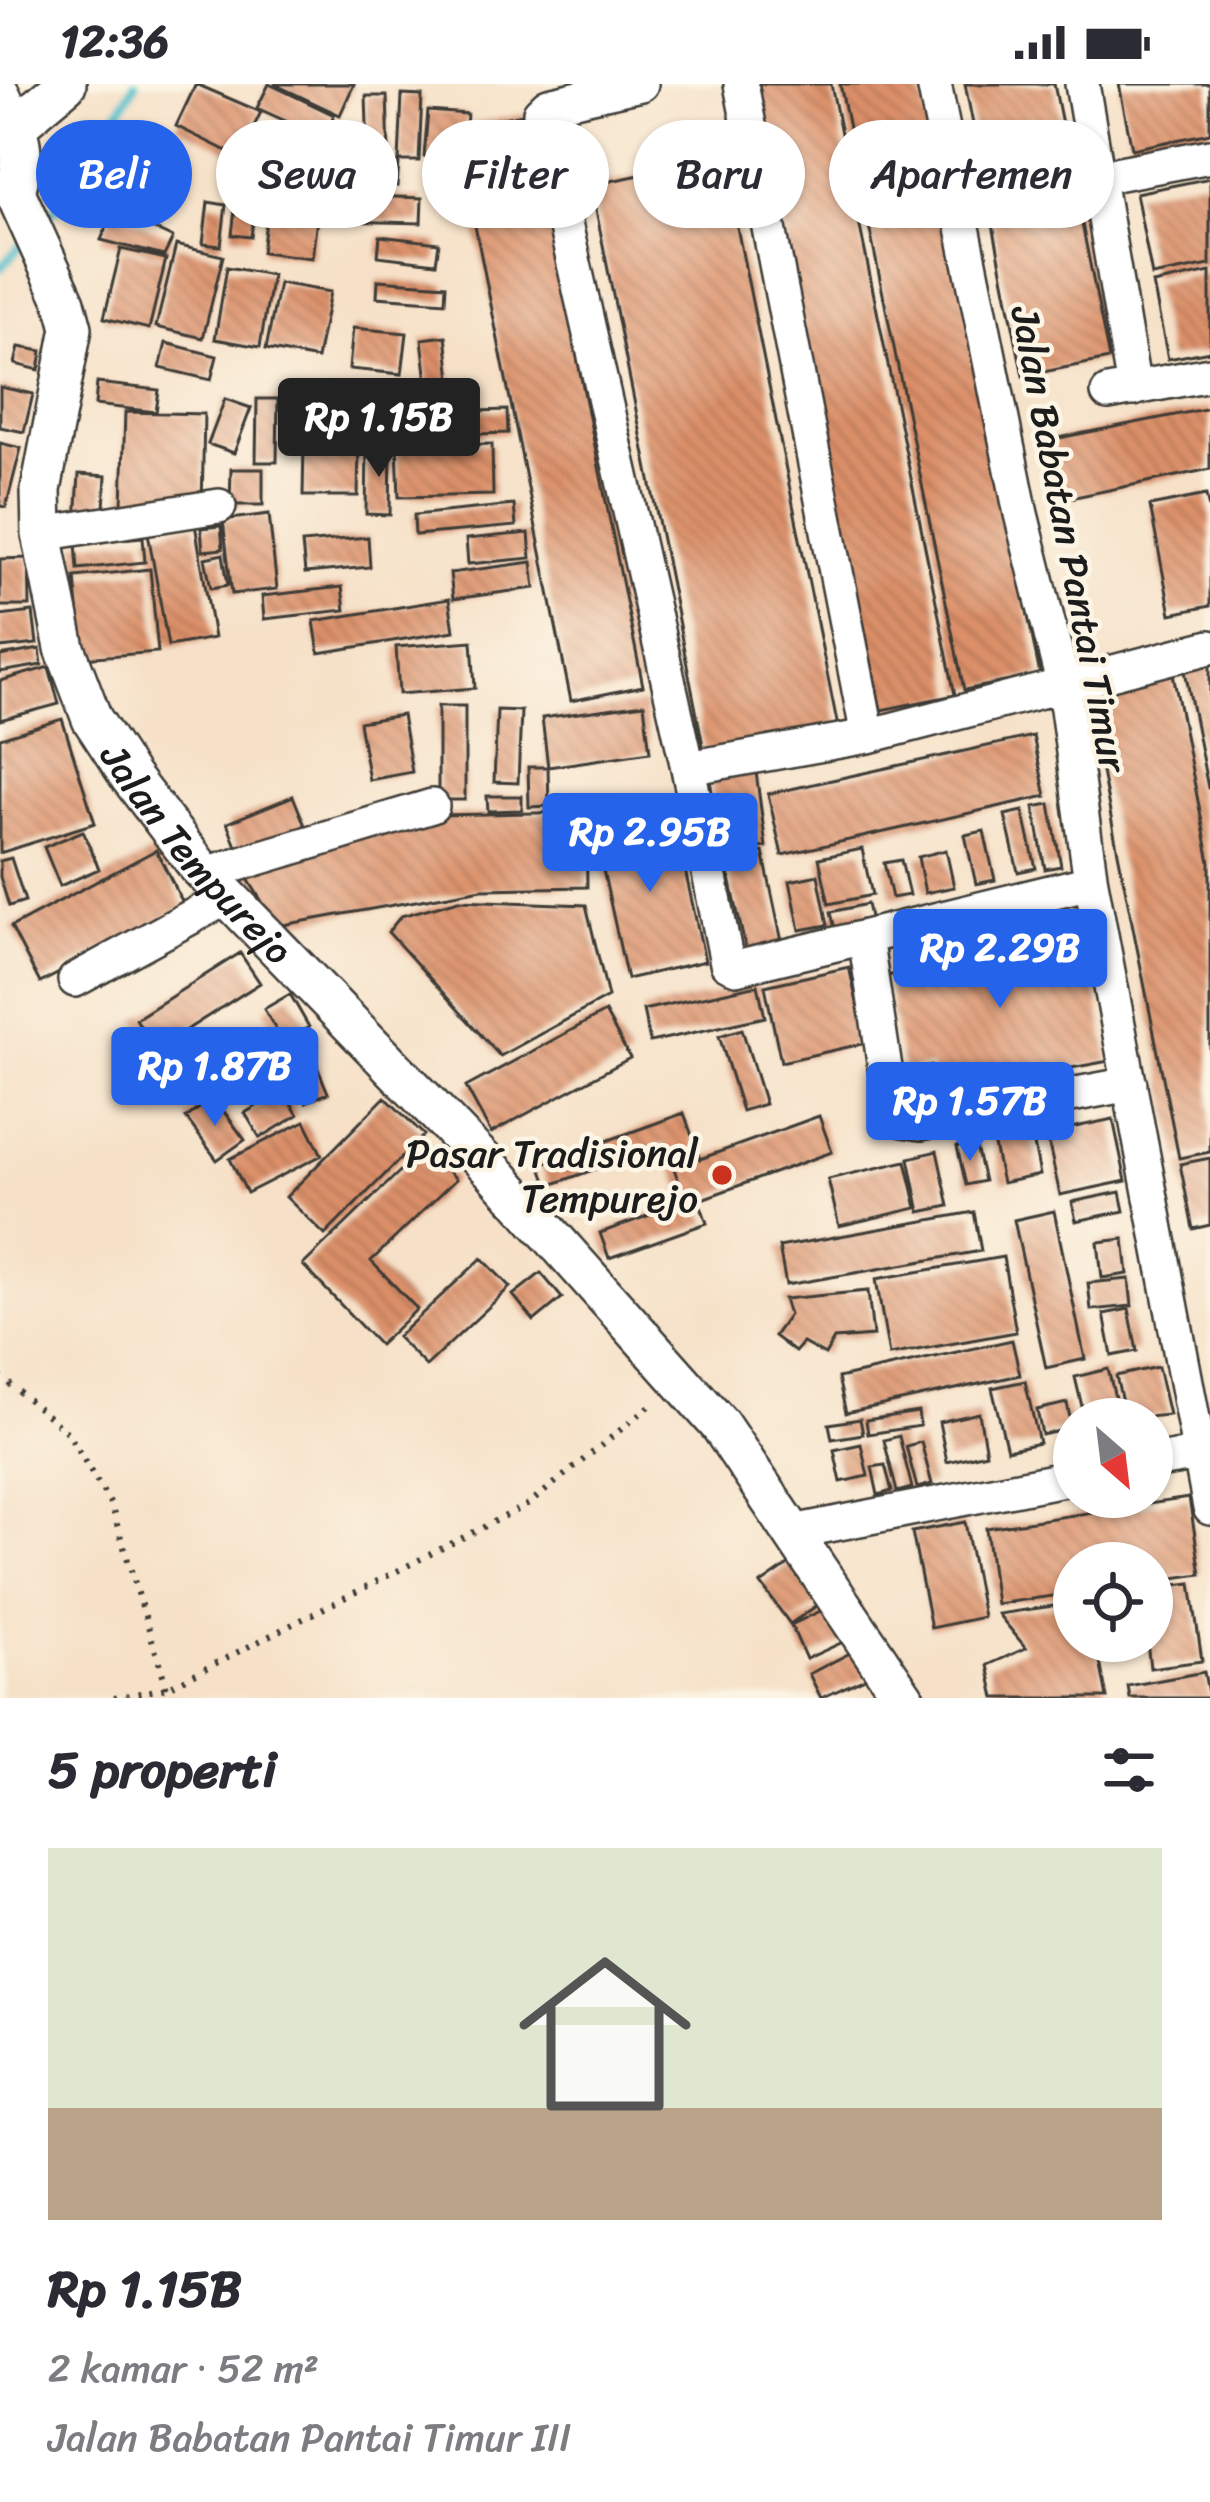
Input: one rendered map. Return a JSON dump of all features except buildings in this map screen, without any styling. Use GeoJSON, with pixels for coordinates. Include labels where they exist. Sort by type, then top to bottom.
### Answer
{"type":"FeatureCollection","features":[{"type":"Feature","properties":{"kind":"main road"},"geometry":{"type":"LineString","coordinates":[[12,205],[24,160],[6,120],[66,84]]}},
{"type":"Feature","properties":{"kind":"main road","name":"Jalan Tempurejo"},"geometry":{"type":"LineString","coordinates":[[12,205],[65,302],[72,328],[41,490],[42,534],[65,647],[92,719],[158,816],[216,886],[498,1176],[682,1380],[719,1425],[904,1698]]}},
{"type":"Feature","properties":{"kind":"street"},"geometry":{"type":"LineString","coordinates":[[641,84],[548,105],[540,113],[688,768],[727,963],[736,968],[1091,882]]}},
{"type":"Feature","properties":{"kind":"street"},"geometry":{"type":"LineString","coordinates":[[741,84],[868,736]]}},
{"type":"Feature","properties":{"kind":"street","name":"Jalan Babatan Pantai Timur"},"geometry":{"type":"LineString","coordinates":[[934,84],[1022,514],[1064,687],[1091,882],[1204,1453],[1210,1508]]}},
{"type":"Feature","properties":{"kind":"street"},"geometry":{"type":"LineString","coordinates":[[1082,84],[1089,120]]}},
{"type":"Feature","properties":{"kind":"street"},"geometry":{"type":"LineString","coordinates":[[1114,174],[1210,156]]}},
{"type":"Feature","properties":{"kind":"street"},"geometry":{"type":"LineString","coordinates":[[1104,228],[1121,391],[1210,374]]}},
{"type":"Feature","properties":{"kind":"street"},"geometry":{"type":"LineString","coordinates":[[42,534],[219,506]]}},
{"type":"Feature","properties":{"kind":"street"},"geometry":{"type":"LineString","coordinates":[[688,768],[868,736],[1210,647]]}},
{"type":"Feature","properties":{"kind":"street"},"geometry":{"type":"LineString","coordinates":[[75,980],[216,886],[432,806]]}},
{"type":"Feature","properties":{"kind":"street"},"geometry":{"type":"LineString","coordinates":[[865,937],[891,1107],[904,1120],[921,1123],[1130,1084]]}},
{"type":"Feature","properties":{"kind":"street"},"geometry":{"type":"LineString","coordinates":[[1173,1458],[1204,1453]]}},
{"type":"Feature","properties":{"kind":"street"},"geometry":{"type":"LineString","coordinates":[[793,1532],[1053,1481]]}},
{"type":"Feature","properties":{"kind":"path"},"geometry":{"type":"LineString","coordinates":[[0,1376],[68,1433],[111,1505],[170,1698]]}},
{"type":"Feature","properties":{"kind":"path"},"geometry":{"type":"LineString","coordinates":[[114,1698],[166,1688],[530,1504],[682,1380]]}},
{"type":"Feature","properties":{"kind":"waterway"},"geometry":{"type":"LineString","coordinates":[[114,120],[135,84]]}},
{"type":"Feature","properties":{"kind":"waterway"},"geometry":{"type":"LineString","coordinates":[[0,268],[26,240]]}},
{"type":"Feature","properties":{"kind":"place","name":"Pasar Tradisional Tempurejo"},"geometry":{"type":"Point","coordinates":[722,1175]}}]}
